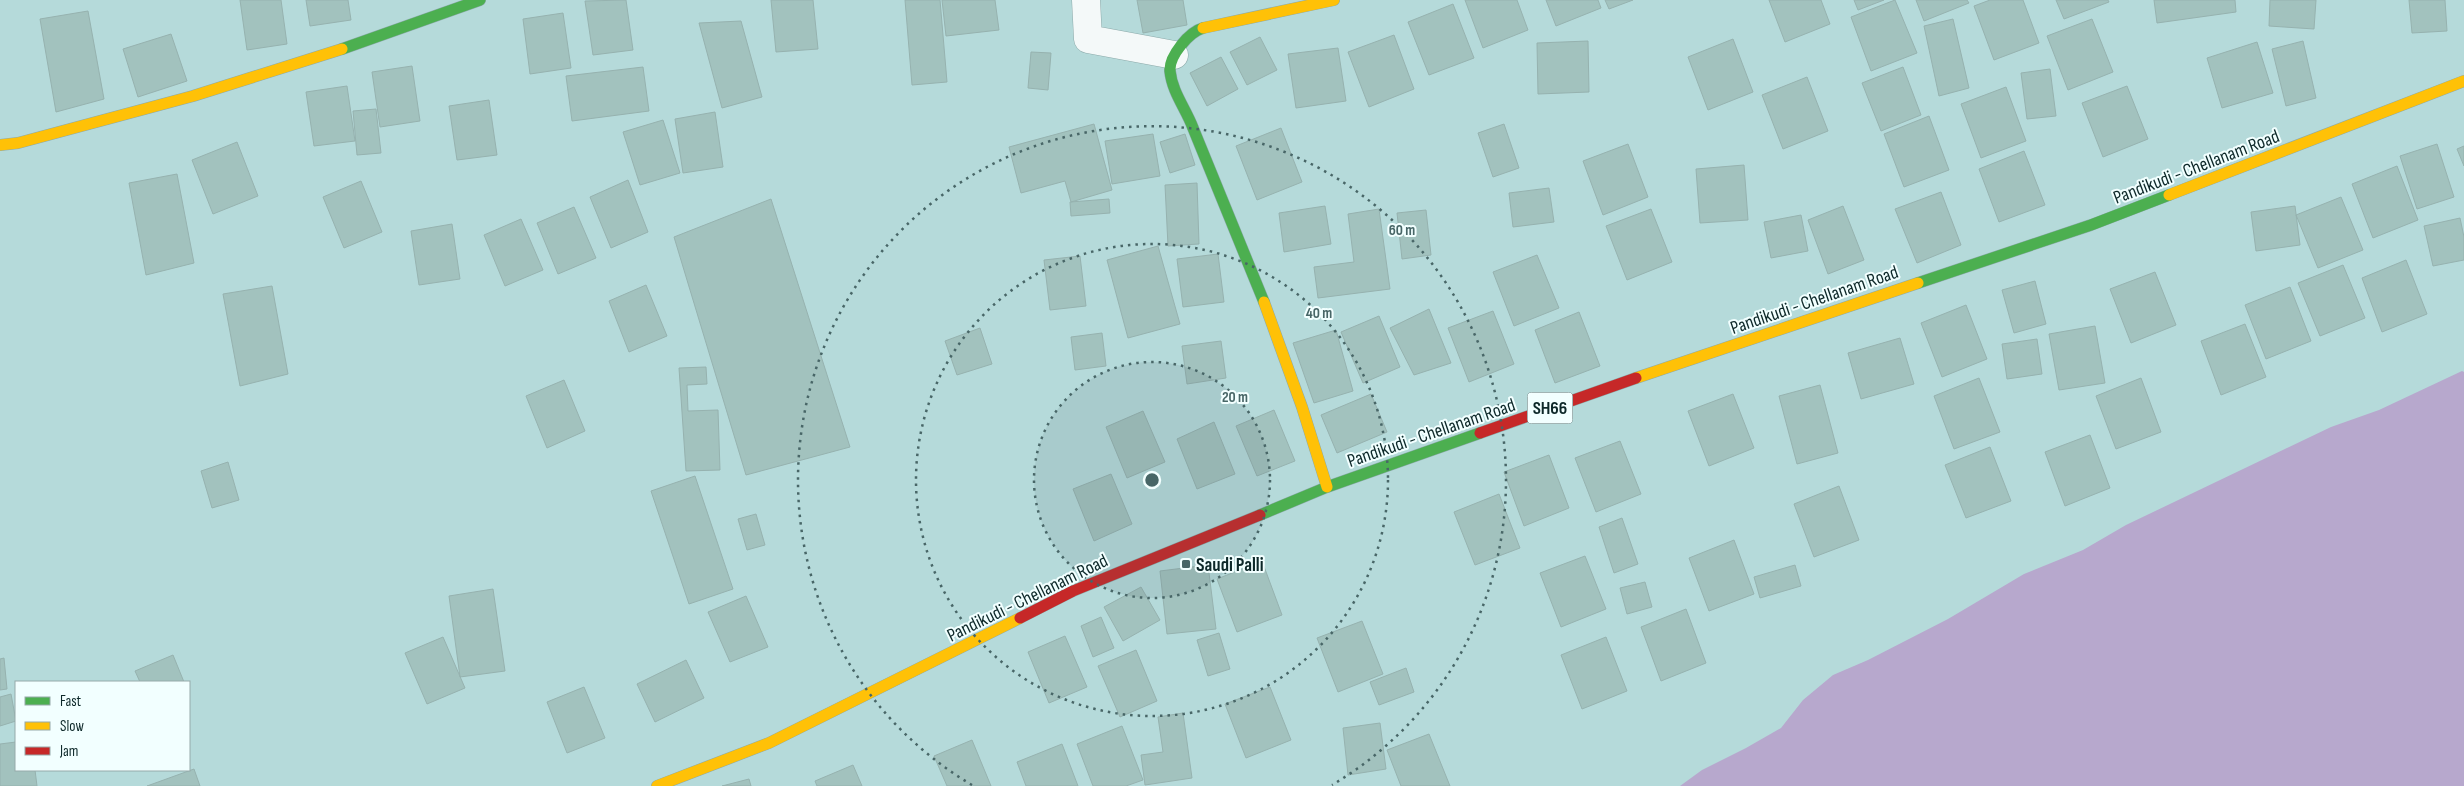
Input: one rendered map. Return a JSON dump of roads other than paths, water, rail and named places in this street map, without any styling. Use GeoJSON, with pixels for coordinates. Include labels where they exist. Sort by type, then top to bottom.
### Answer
{"type":"FeatureCollection","features":[{"type":"Feature","properties":{"kind":"main road"},"geometry":{"type":"LineString","coordinates":[[0,145],[18,144],[144,112],[399,31],[480,0]]}},
{"type":"Feature","properties":{"kind":"main road"},"geometry":{"type":"LineString","coordinates":[[1327,487],[1302,407],[1266,307],[1192,122],[1174,88],[1170,70],[1174,55],[1196,30],[1328,1]]}},
{"type":"Feature","properties":{"kind":"main road","name":"Pandikudi - Chellanam Road"},"geometry":{"type":"LineString","coordinates":[[657,786],[769,743],[933,663],[1072,591],[1327,487],[1681,362],[2091,225],[2464,81]]}},
{"type":"Feature","properties":{"kind":"street"},"geometry":{"type":"LineString","coordinates":[[1086,0],[1088,40],[1174,55]]}},
{"type":"Feature","properties":{"kind":"place","name":"Saudi Palli"},"geometry":{"type":"Point","coordinates":[1186,564]}}]}
